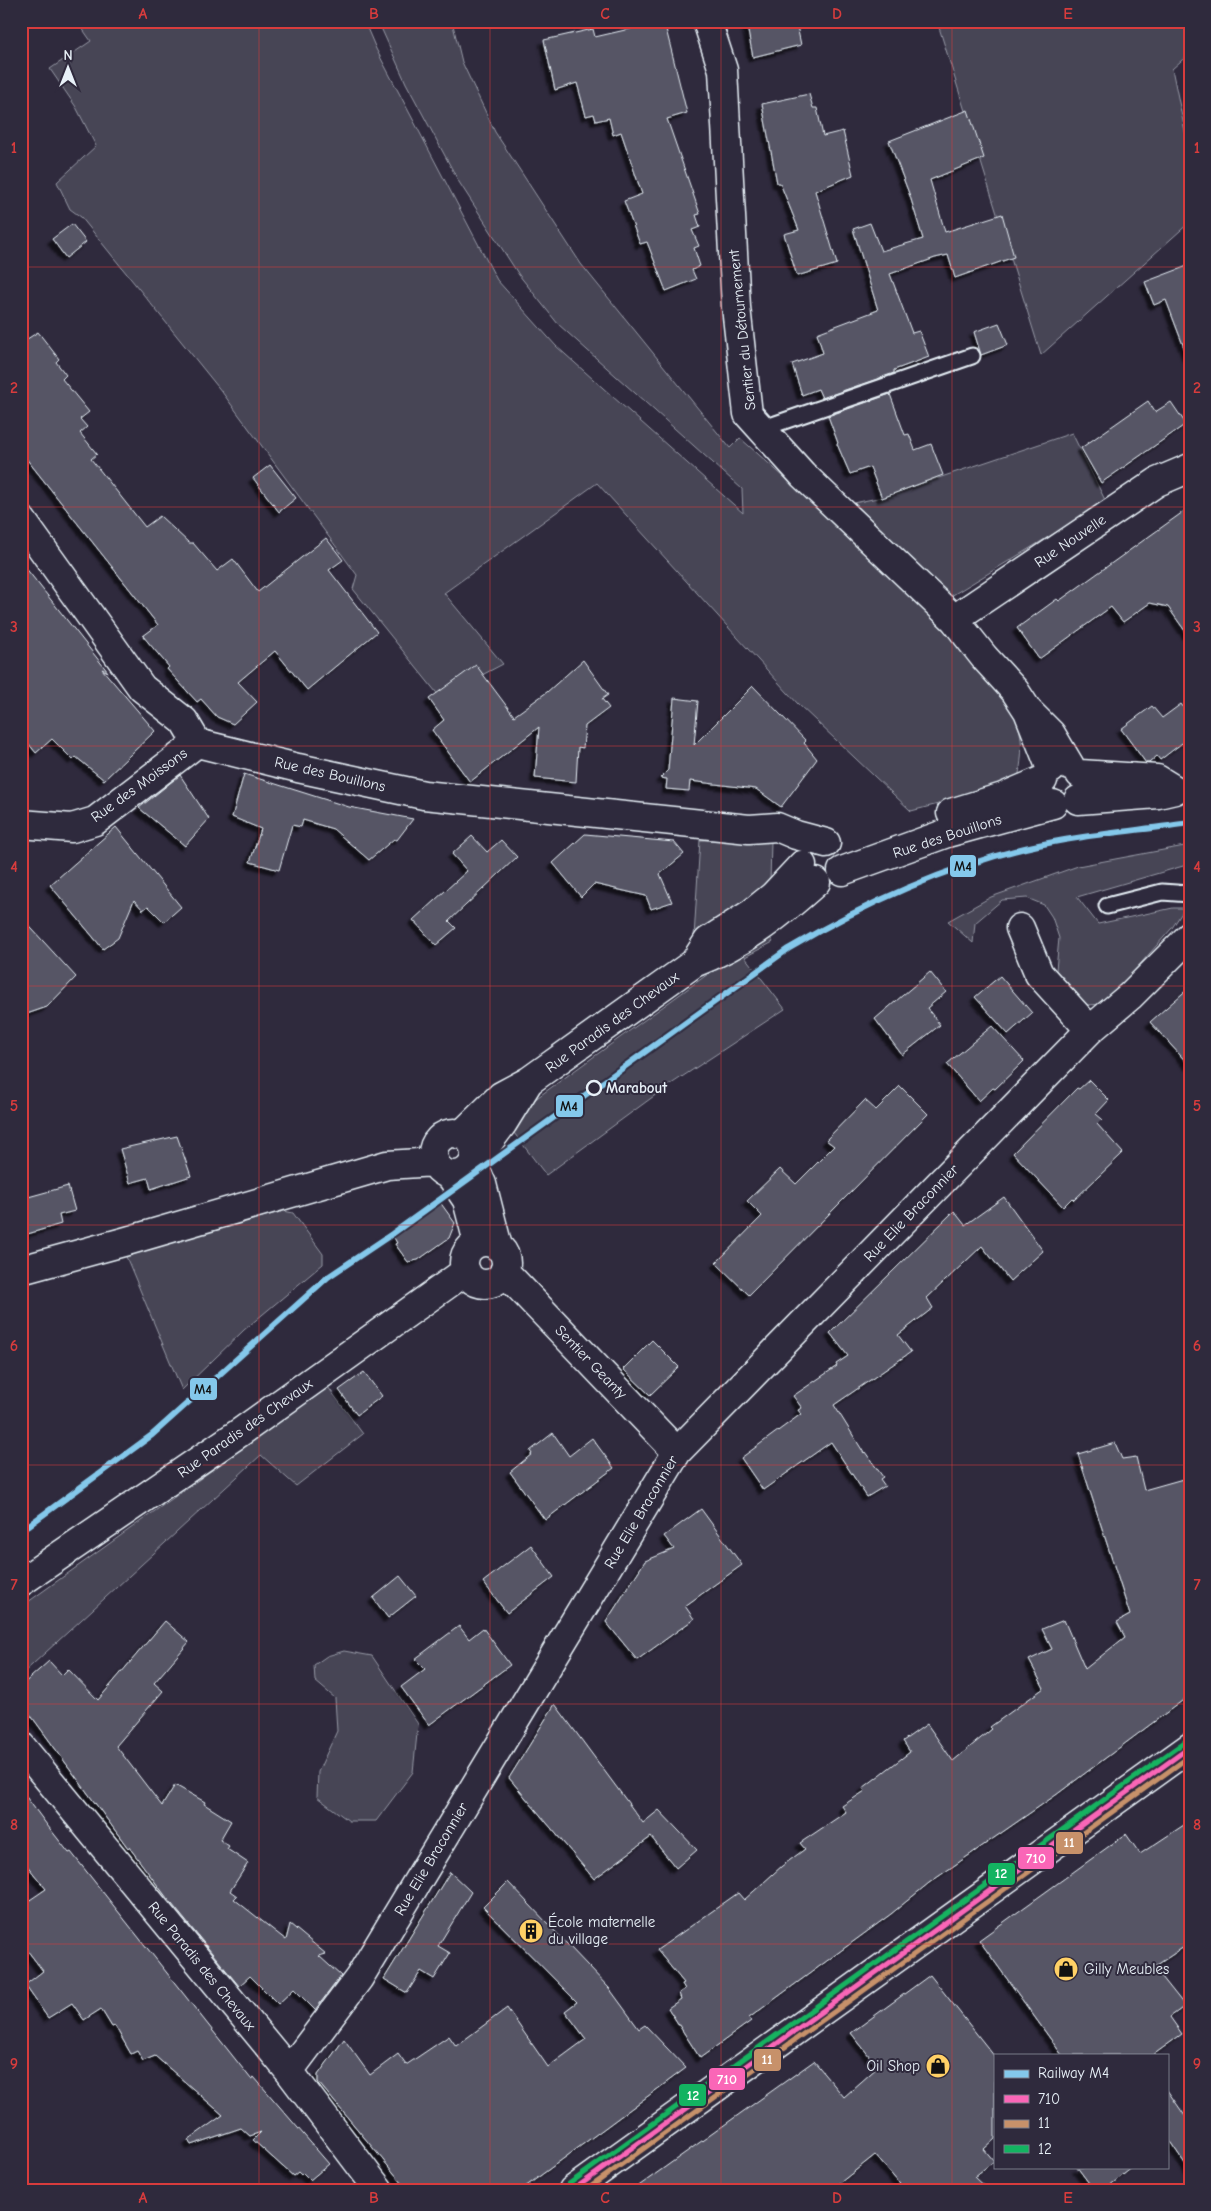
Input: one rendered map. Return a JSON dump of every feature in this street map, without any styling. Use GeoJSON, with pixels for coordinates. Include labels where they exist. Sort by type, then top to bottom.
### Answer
{"type":"FeatureCollection","features":[{"type":"Feature","properties":{"kind":"street","name":"Sentier du Détournement"},"geometry":{"type":"LineString","coordinates":[[707,21],[723,70],[736,307],[748,414],[803,475],[954,620],[1014,691],[1028,711],[1051,734],[1062,782]]}},
{"type":"Feature","properties":{"kind":"street","name":"Rue Nouvelle"},"geometry":{"type":"LineString","coordinates":[[954,620],[1157,482],[1190,468]]}},
{"type":"Feature","properties":{"kind":"street"},"geometry":{"type":"LineString","coordinates":[[21,519],[142,688],[184,721],[196,742]]}},
{"type":"Feature","properties":{"kind":"street","name":"Rue des Moissons"},"geometry":{"type":"LineString","coordinates":[[21,824],[72,828],[95,821],[196,742]]}},
{"type":"Feature","properties":{"kind":"street","name":"Rue des Bouillons"},"geometry":{"type":"LineString","coordinates":[[196,742],[298,768],[424,795],[749,829],[821,861],[947,833],[1062,782],[1158,794],[1183,790]]}},
{"type":"Feature","properties":{"kind":"street","name":"Rue Paradis des Chevaux"},"geometry":{"type":"LineString","coordinates":[[461,1135],[501,1096],[529,1081],[694,962],[708,941],[752,913],[821,861]]}},
{"type":"Feature","properties":{"kind":"street"},"geometry":{"type":"LineString","coordinates":[[1020,928],[1039,974],[1090,1030]]}},
{"type":"Feature","properties":{"kind":"street","name":"Rue Elie Braconnier"},"geometry":{"type":"LineString","coordinates":[[289,2071],[359,1978],[677,1452],[1090,1030],[1130,996],[1190,936]]}},
{"type":"Feature","properties":{"kind":"street","name":"Rue Paradis des Chevaux"},"geometry":{"type":"LineString","coordinates":[[453,1167],[503,1123],[529,1081]]}},
{"type":"Feature","properties":{"kind":"street"},"geometry":{"type":"LineString","coordinates":[[453,1167],[433,1156],[437,1143],[447,1135],[461,1135]]}},
{"type":"Feature","properties":{"kind":"street","name":"Sentier Geanty"},"geometry":{"type":"LineString","coordinates":[[461,1135],[471,1142],[474,1149],[453,1167],[484,1192],[493,1254],[677,1452]]}},
{"type":"Feature","properties":{"kind":"street"},"geometry":{"type":"LineString","coordinates":[[21,1270],[387,1165],[453,1167]]}},
{"type":"Feature","properties":{"kind":"street"},"geometry":{"type":"LineString","coordinates":[[468,1252],[493,1254],[495,1282],[481,1283],[469,1277],[466,1271],[464,1264],[468,1252]]}},
{"type":"Feature","properties":{"kind":"street","name":"Rue Paradis des Chevaux"},"geometry":{"type":"LineString","coordinates":[[21,1582],[242,1431],[466,1271]]}},
{"type":"Feature","properties":{"kind":"street","name":"Rue Paradis des Chevaux"},"geometry":{"type":"LineString","coordinates":[[21,1746],[289,2071],[379,2190]]}},
{"type":"Feature","properties":{"kind":"street"},"geometry":{"type":"LineString","coordinates":[[573,2190],[1187,1753]]}},
{"type":"Feature","properties":{"kind":"lane"},"geometry":{"type":"LineString","coordinates":[[762,429],[972,356]]}},
{"type":"Feature","properties":{"kind":"lane"},"geometry":{"type":"LineString","coordinates":[[1107,906],[1162,892],[1190,894]]}},
{"type":"Feature","properties":{"kind":"shaded area"},"geometry":{"type":"Polygon","coordinates":[[[77,21],[364,21],[376,49],[497,280],[556,346],[743,513],[742,489],[558,324],[519,275],[459,182],[406,83],[378,21],[452,21],[462,62],[495,132],[581,264],[730,448],[740,438],[831,519],[919,604],[1001,695],[1011,708],[1020,732],[1022,749],[1017,784],[911,811],[798,704],[597,483],[444,593],[503,664],[440,697],[353,589],[357,575],[222,392],[81,217],[70,209],[57,182],[96,146],[76,107],[50,69],[91,41],[77,21]]]}},
{"type":"Feature","properties":{"kind":"shaded area"},"geometry":{"type":"Polygon","coordinates":[[[937,21],[1190,21],[1190,53],[1172,69],[1190,155],[1190,222],[1041,355],[937,21]]]}},
{"type":"Feature","properties":{"kind":"shaded area"},"geometry":{"type":"Polygon","coordinates":[[[1072,433],[1106,502],[951,596],[854,503],[882,497],[1072,433]]]}},
{"type":"Feature","properties":{"kind":"shaded area"},"geometry":{"type":"Polygon","coordinates":[[[700,840],[771,840],[770,883],[759,904],[694,937],[700,840]]]}},
{"type":"Feature","properties":{"kind":"shaded area"},"geometry":{"type":"Polygon","coordinates":[[[1190,845],[1190,864],[1077,897],[1098,924],[1173,908],[1185,908],[1172,928],[1105,1004],[1087,1005],[1056,970],[1059,938],[1052,917],[1044,905],[1027,898],[1002,900],[975,923],[973,943],[948,921],[991,897],[1078,866],[1190,845]]]}},
{"type":"Feature","properties":{"kind":"shaded area"},"geometry":{"type":"Polygon","coordinates":[[[766,932],[773,942],[745,957],[785,1009],[665,1088],[546,1175],[511,1129],[516,1113],[766,932]]]}},
{"type":"Feature","properties":{"kind":"shaded area"},"geometry":{"type":"Polygon","coordinates":[[[284,1211],[293,1213],[323,1254],[323,1264],[244,1330],[182,1390],[125,1254],[284,1211]]]}},
{"type":"Feature","properties":{"kind":"shaded area"},"geometry":{"type":"Polygon","coordinates":[[[328,1387],[363,1434],[296,1486],[261,1455],[21,1675],[21,1607],[328,1387]]]}},
{"type":"Feature","properties":{"kind":"shaded area"},"geometry":{"type":"Polygon","coordinates":[[[344,1651],[372,1656],[418,1724],[413,1772],[376,1821],[349,1821],[317,1797],[318,1772],[337,1731],[335,1698],[315,1681],[314,1665],[327,1656],[344,1651]]]}},
{"type":"Feature","properties":{"kind":"building"},"geometry":{"type":"Polygon","coordinates":[[[664,21],[687,113],[667,119],[700,214],[696,215],[700,227],[692,230],[699,246],[694,248],[700,266],[692,270],[696,279],[666,291],[647,242],[640,244],[624,201],[642,194],[621,132],[613,135],[609,118],[596,121],[594,114],[586,116],[577,83],[555,90],[544,40],[593,29],[595,37],[664,21]]]}},
{"type":"Feature","properties":{"kind":"building"},"geometry":{"type":"Polygon","coordinates":[[[746,21],[796,21],[801,45],[753,57],[746,21]]]}},
{"type":"Feature","properties":{"kind":"building"},"geometry":{"type":"Polygon","coordinates":[[[809,94],[813,108],[817,108],[823,136],[843,131],[853,175],[815,191],[837,264],[797,276],[784,234],[799,230],[780,183],[777,183],[762,104],[809,94]]]}},
{"type":"Feature","properties":{"kind":"building"},"geometry":{"type":"Polygon","coordinates":[[[968,110],[984,158],[930,180],[945,232],[1002,214],[1014,257],[955,278],[948,255],[890,274],[912,333],[919,331],[929,357],[894,370],[894,373],[822,398],[818,389],[802,395],[792,364],[823,353],[817,333],[878,310],[853,229],[870,223],[881,251],[923,239],[910,196],[889,141],[968,110]]]}},
{"type":"Feature","properties":{"kind":"building"},"geometry":{"type":"Polygon","coordinates":[[[72,224],[86,242],[66,258],[52,239],[72,224]]]}},
{"type":"Feature","properties":{"kind":"building"},"geometry":{"type":"Polygon","coordinates":[[[1190,265],[1190,358],[1188,358],[1166,300],[1154,305],[1145,282],[1190,265]]]}},
{"type":"Feature","properties":{"kind":"building"},"geometry":{"type":"Polygon","coordinates":[[[999,323],[1008,345],[981,355],[974,332],[999,323]]]}},
{"type":"Feature","properties":{"kind":"building"},"geometry":{"type":"Polygon","coordinates":[[[38,332],[59,359],[56,362],[66,375],[62,379],[89,412],[80,419],[87,427],[80,433],[97,454],[91,459],[145,527],[160,516],[189,543],[193,543],[217,571],[233,559],[258,592],[326,538],[343,560],[329,570],[377,632],[307,690],[275,651],[238,682],[257,702],[233,724],[217,717],[201,699],[197,702],[167,669],[169,667],[143,636],[158,625],[21,452],[21,343],[38,332]]]}},
{"type":"Feature","properties":{"kind":"building"},"geometry":{"type":"Polygon","coordinates":[[[890,394],[905,435],[909,434],[915,450],[931,444],[943,475],[882,498],[870,467],[850,474],[837,444],[828,416],[890,394]]]}},
{"type":"Feature","properties":{"kind":"building"},"geometry":{"type":"Polygon","coordinates":[[[1148,401],[1155,412],[1171,402],[1186,424],[1101,483],[1081,448],[1148,401]]]}},
{"type":"Feature","properties":{"kind":"building"},"geometry":{"type":"Polygon","coordinates":[[[270,465],[296,498],[279,512],[253,478],[270,465]]]}},
{"type":"Feature","properties":{"kind":"building"},"geometry":{"type":"Polygon","coordinates":[[[1190,507],[1190,638],[1168,607],[1150,603],[1123,622],[1111,607],[1039,659],[1017,628],[1057,599],[1059,601],[1190,507]]]}},
{"type":"Feature","properties":{"kind":"building"},"geometry":{"type":"Polygon","coordinates":[[[21,562],[108,672],[102,669],[155,731],[104,780],[76,757],[73,760],[52,739],[36,753],[21,734],[21,562]]]}},
{"type":"Feature","properties":{"kind":"building"},"geometry":{"type":"Polygon","coordinates":[[[583,660],[608,695],[602,699],[609,708],[585,726],[583,748],[578,747],[576,782],[535,778],[539,727],[470,782],[432,730],[444,720],[429,699],[476,665],[514,716],[547,692],[583,660]]]}},
{"type":"Feature","properties":{"kind":"building"},"geometry":{"type":"Polygon","coordinates":[[[753,686],[806,741],[804,743],[817,759],[781,807],[756,789],[690,781],[689,791],[666,789],[667,779],[660,778],[668,770],[674,698],[698,701],[694,745],[753,686]]]}},
{"type":"Feature","properties":{"kind":"building"},"geometry":{"type":"Polygon","coordinates":[[[1181,704],[1190,716],[1190,737],[1160,760],[1157,756],[1149,763],[1146,763],[1121,729],[1152,706],[1162,718],[1181,704]]]}},
{"type":"Feature","properties":{"kind":"building"},"geometry":{"type":"Polygon","coordinates":[[[244,774],[349,807],[413,819],[397,840],[394,839],[369,860],[333,829],[303,820],[301,827],[292,825],[279,870],[250,862],[261,829],[232,817],[244,774]]]}},
{"type":"Feature","properties":{"kind":"building"},"geometry":{"type":"Polygon","coordinates":[[[180,775],[209,819],[185,846],[139,808],[180,775]]]}},
{"type":"Feature","properties":{"kind":"building"},"geometry":{"type":"Polygon","coordinates":[[[116,827],[181,907],[164,922],[148,906],[143,910],[134,900],[118,938],[103,949],[50,885],[116,827]]]}},
{"type":"Feature","properties":{"kind":"building"},"geometry":{"type":"Polygon","coordinates":[[[585,834],[674,842],[684,854],[660,874],[672,902],[651,909],[646,896],[594,884],[581,897],[553,863],[585,834]]]}},
{"type":"Feature","properties":{"kind":"building"},"geometry":{"type":"Polygon","coordinates":[[[472,836],[487,852],[501,840],[517,857],[449,921],[456,928],[436,945],[413,920],[467,871],[452,854],[472,836]]]}},
{"type":"Feature","properties":{"kind":"building"},"geometry":{"type":"Polygon","coordinates":[[[21,917],[76,977],[47,1007],[21,1016],[21,917]]]}},
{"type":"Feature","properties":{"kind":"building"},"geometry":{"type":"Polygon","coordinates":[[[930,972],[946,992],[927,1008],[940,1025],[902,1055],[875,1019],[930,972]]]}},
{"type":"Feature","properties":{"kind":"building"},"geometry":{"type":"Polygon","coordinates":[[[1000,976],[1032,1013],[1008,1034],[975,997],[1000,976]]]}},
{"type":"Feature","properties":{"kind":"building"},"geometry":{"type":"Polygon","coordinates":[[[1190,987],[1190,1066],[1150,1022],[1190,987]]]}},
{"type":"Feature","properties":{"kind":"building"},"geometry":{"type":"Polygon","coordinates":[[[992,1026],[1024,1061],[995,1089],[993,1088],[979,1101],[947,1064],[992,1026]]]}},
{"type":"Feature","properties":{"kind":"building"},"geometry":{"type":"Polygon","coordinates":[[[1089,1080],[1109,1100],[1096,1114],[1102,1119],[1097,1124],[1123,1153],[1074,1200],[1072,1198],[1063,1207],[1013,1153],[1077,1088],[1079,1089],[1089,1080]]]}},
{"type":"Feature","properties":{"kind":"building"},"geometry":{"type":"Polygon","coordinates":[[[900,1086],[928,1114],[749,1295],[716,1263],[762,1216],[747,1201],[780,1169],[796,1184],[834,1146],[826,1140],[865,1100],[876,1110],[900,1086]]]}},
{"type":"Feature","properties":{"kind":"building"},"geometry":{"type":"Polygon","coordinates":[[[177,1136],[191,1176],[151,1189],[148,1178],[130,1183],[120,1149],[177,1136]]]}},
{"type":"Feature","properties":{"kind":"building"},"geometry":{"type":"Polygon","coordinates":[[[68,1186],[75,1211],[59,1215],[61,1224],[21,1236],[21,1199],[68,1186]]]}},
{"type":"Feature","properties":{"kind":"building"},"geometry":{"type":"Polygon","coordinates":[[[1004,1197],[1043,1251],[1010,1281],[982,1246],[927,1298],[933,1308],[898,1335],[911,1352],[834,1405],[864,1453],[883,1477],[880,1479],[885,1486],[867,1497],[831,1442],[763,1490],[741,1458],[801,1414],[798,1410],[802,1408],[793,1396],[837,1366],[836,1364],[848,1356],[830,1333],[954,1211],[965,1225],[1004,1197]]]}},
{"type":"Feature","properties":{"kind":"building"},"geometry":{"type":"Polygon","coordinates":[[[437,1198],[455,1223],[449,1238],[418,1260],[408,1262],[395,1244],[397,1243],[392,1234],[437,1198]]]}},
{"type":"Feature","properties":{"kind":"building"},"geometry":{"type":"Polygon","coordinates":[[[652,1340],[679,1367],[650,1395],[623,1369],[652,1340]]]}},
{"type":"Feature","properties":{"kind":"building"},"geometry":{"type":"Polygon","coordinates":[[[364,1372],[382,1396],[357,1415],[339,1390],[364,1372]]]}},
{"type":"Feature","properties":{"kind":"building"},"geometry":{"type":"Polygon","coordinates":[[[553,1433],[569,1456],[592,1438],[614,1468],[545,1520],[510,1472],[532,1454],[530,1451],[553,1433]]]}},
{"type":"Feature","properties":{"kind":"building"},"geometry":{"type":"Polygon","coordinates":[[[1115,1443],[1122,1459],[1136,1457],[1144,1490],[1183,1479],[1190,1511],[1190,1695],[1056,1795],[929,1883],[891,1914],[749,2018],[751,2021],[700,2058],[668,2008],[681,1999],[679,1993],[685,1989],[682,1984],[684,1983],[657,1950],[738,1893],[744,1900],[782,1866],[805,1849],[800,1843],[846,1812],[842,1806],[865,1791],[863,1788],[910,1752],[903,1741],[927,1724],[953,1761],[992,1729],[990,1727],[1044,1688],[1029,1660],[1052,1649],[1042,1629],[1064,1620],[1085,1669],[1125,1637],[1117,1622],[1130,1615],[1078,1454],[1115,1443]]]}},
{"type":"Feature","properties":{"kind":"building"},"geometry":{"type":"Polygon","coordinates":[[[701,1509],[742,1565],[685,1606],[694,1619],[637,1660],[606,1622],[645,1561],[674,1549],[664,1536],[701,1509]]]}},
{"type":"Feature","properties":{"kind":"building"},"geometry":{"type":"Polygon","coordinates":[[[531,1545],[554,1577],[507,1613],[483,1582],[531,1545]]]}},
{"type":"Feature","properties":{"kind":"building"},"geometry":{"type":"Polygon","coordinates":[[[400,1576],[416,1596],[388,1618],[373,1598],[400,1576]]]}},
{"type":"Feature","properties":{"kind":"building"},"geometry":{"type":"Polygon","coordinates":[[[165,1621],[189,1642],[154,1683],[163,1691],[116,1746],[162,1806],[175,1785],[205,1802],[204,1804],[231,1821],[220,1840],[229,1846],[227,1849],[248,1863],[230,1891],[237,1896],[234,1899],[286,1940],[290,1924],[326,1954],[319,1956],[341,1976],[315,2010],[294,1989],[278,2004],[250,1976],[239,1986],[128,1848],[21,1702],[21,1686],[49,1661],[62,1675],[68,1669],[98,1700],[165,1621]]]}},
{"type":"Feature","properties":{"kind":"building"},"geometry":{"type":"Polygon","coordinates":[[[459,1626],[469,1639],[483,1628],[510,1665],[429,1725],[401,1687],[425,1669],[415,1659],[459,1626]]]}},
{"type":"Feature","properties":{"kind":"building"},"geometry":{"type":"Polygon","coordinates":[[[555,1704],[643,1823],[659,1810],[697,1850],[676,1868],[651,1837],[594,1879],[509,1778],[555,1704]]]}},
{"type":"Feature","properties":{"kind":"building"},"geometry":{"type":"Polygon","coordinates":[[[21,1790],[69,1853],[71,1852],[251,2079],[254,2077],[329,2164],[310,2180],[303,2173],[301,2175],[298,2172],[293,2176],[253,2140],[261,2132],[250,2136],[241,2128],[191,2145],[188,2140],[223,2115],[155,2056],[143,2061],[137,2051],[131,2054],[115,2026],[112,2027],[101,2009],[84,2020],[72,2003],[48,2018],[25,1985],[43,1971],[21,1942],[21,1906],[46,1889],[21,1858],[21,1790]]]}},
{"type":"Feature","properties":{"kind":"building"},"geometry":{"type":"Polygon","coordinates":[[[1190,1821],[1190,1943],[1154,1967],[1185,2006],[1170,2017],[1182,2034],[1154,2054],[1061,2054],[979,1940],[1126,1834],[1140,1854],[1190,1821]]]}},
{"type":"Feature","properties":{"kind":"building"},"geometry":{"type":"Polygon","coordinates":[[[450,1872],[471,1892],[438,1946],[450,1953],[434,1979],[421,1971],[407,1993],[384,1979],[450,1872]]]}},
{"type":"Feature","properties":{"kind":"building"},"geometry":{"type":"Polygon","coordinates":[[[508,1882],[609,1988],[639,2029],[645,2025],[686,2068],[521,2190],[408,2190],[318,2082],[318,2075],[344,2039],[370,2075],[398,2054],[406,2065],[449,2036],[456,2046],[507,2008],[548,2067],[586,2039],[565,2011],[577,2002],[483,1907],[508,1882]]]}},
{"type":"Feature","properties":{"kind":"building"},"geometry":{"type":"Polygon","coordinates":[[[930,1975],[994,2056],[994,2140],[984,2149],[994,2161],[974,2177],[988,2190],[905,2190],[875,2155],[831,2190],[633,2190],[814,2061],[844,2097],[878,2067],[851,2033],[930,1975]]]}},
{"type":"Feature","properties":{"kind":"building"},"geometry":{"type":"Polygon","coordinates":[[[1168,2091],[1190,2123],[1190,2171],[1168,2138],[1168,2091]]]}},
{"type":"Feature","properties":{"kind":"building"},"geometry":{"type":"Polygon","coordinates":[[[1078,2168],[1132,2168],[1104,2190],[1094,2190],[1078,2168]]]}},
{"type":"Feature","properties":{"kind":"rail line","name":"M4"},"geometry":{"type":"LineString","coordinates":[[21,1531],[152,1435],[328,1277],[392,1234],[788,949],[873,903],[963,866],[1025,848],[1066,840],[1190,823]]}},
{"type":"Feature","properties":{"kind":"transit line","name":"12"},"geometry":{"type":"LineString","coordinates":[[569,2184],[1186,1741]]}},
{"type":"Feature","properties":{"kind":"transit line","name":"710"},"geometry":{"type":"LineString","coordinates":[[573,2190],[1190,1747]]}},
{"type":"Feature","properties":{"kind":"transit line","name":"11"},"geometry":{"type":"LineString","coordinates":[[586,2190],[1190,1756]]}},
{"type":"Feature","properties":{"kind":"place","name":"Marabout"},"geometry":{"type":"Point","coordinates":[594,1088]}},
{"type":"Feature","properties":{"kind":"place","name":"École maternelle du village"},"geometry":{"type":"Point","coordinates":[531,1931]}},
{"type":"Feature","properties":{"kind":"place","name":"Gilly Meubles"},"geometry":{"type":"Point","coordinates":[1066,1969]}},
{"type":"Feature","properties":{"kind":"place","name":"Oil Shop"},"geometry":{"type":"Point","coordinates":[938,2066]}}]}
